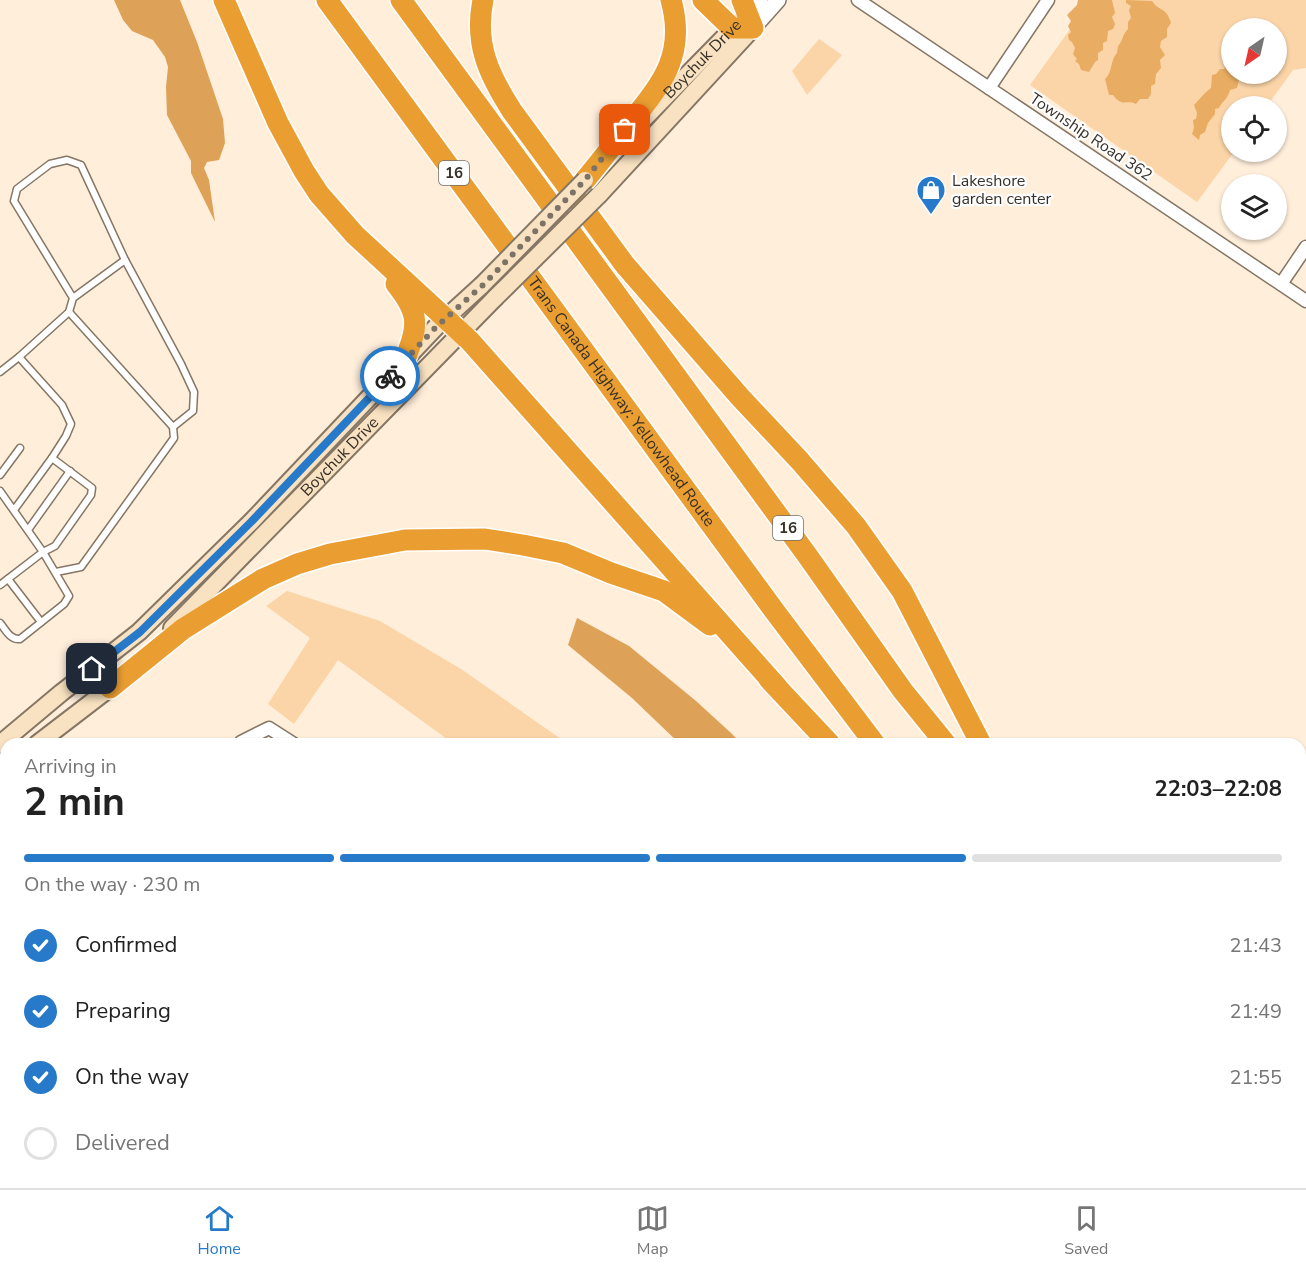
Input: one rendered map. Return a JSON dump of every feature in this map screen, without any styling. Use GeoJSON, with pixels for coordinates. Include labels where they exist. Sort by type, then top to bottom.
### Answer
{"type":"FeatureCollection","features":[{"type":"Feature","properties":{"kind":"highway"},"geometry":{"type":"LineString","coordinates":[[224,0],[288,144],[304,171],[319,194],[407,298],[416,320],[412,342],[404,362]]}},
{"type":"Feature","properties":{"kind":"highway","name":"Trans Canada Highway: Yellowhead Route"},"geometry":{"type":"LineString","coordinates":[[327,0],[776,613],[870,738]]}},
{"type":"Feature","properties":{"kind":"highway","name":"16"},"geometry":{"type":"LineString","coordinates":[[401,0],[801,545],[903,691],[941,738]]}},
{"type":"Feature","properties":{"kind":"highway"},"geometry":{"type":"LineString","coordinates":[[483,0],[480,17],[486,61],[496,85],[512,111],[625,265],[856,526],[902,591],[978,738]]}},
{"type":"Feature","properties":{"kind":"highway"},"geometry":{"type":"LineString","coordinates":[[592,188],[661,83],[671,62],[676,40],[676,17],[672,0]]}},
{"type":"Feature","properties":{"kind":"highway"},"geometry":{"type":"LineString","coordinates":[[703,0],[747,14]]}},
{"type":"Feature","properties":{"kind":"highway"},"geometry":{"type":"LineString","coordinates":[[355,235],[453,326],[824,738]]}},
{"type":"Feature","properties":{"kind":"highway"},"geometry":{"type":"LineString","coordinates":[[110,688],[183,629],[263,579],[297,564],[330,554],[405,540],[443,538],[485,539],[563,553],[611,573],[664,591],[705,620],[777,687]]}},
{"type":"Feature","properties":{"kind":"main road","name":"Boychuk Drive"},"geometry":{"type":"LineString","coordinates":[[7,738],[140,632],[251,522],[436,327],[453,326],[495,298],[747,14]]}},
{"type":"Feature","properties":{"kind":"main road","name":"Boychuk Drive"},"geometry":{"type":"LineString","coordinates":[[46,738],[110,688],[188,613],[453,326],[483,285],[592,188]]}},
{"type":"Feature","properties":{"kind":"street","name":"Boychuk Drive"},"geometry":{"type":"LineString","coordinates":[[747,14],[778,0]]}},
{"type":"Feature","properties":{"kind":"street","name":"Township Road 362"},"geometry":{"type":"LineString","coordinates":[[858,0],[1306,301]]}},
{"type":"Feature","properties":{"kind":"street"},"geometry":{"type":"LineString","coordinates":[[989,88],[1048,0]]}},
{"type":"Feature","properties":{"kind":"street"},"geometry":{"type":"LineString","coordinates":[[1281,284],[1306,247]]}},
{"type":"Feature","properties":{"kind":"street"},"geometry":{"type":"LineString","coordinates":[[249,738],[269,728],[285,738]]}},
{"type":"Feature","properties":{"kind":"lane"},"geometry":{"type":"LineString","coordinates":[[73,298],[14,201],[17,189],[28,180],[50,164],[67,160],[81,165],[124,260],[194,392],[193,411],[173,427]]}},
{"type":"Feature","properties":{"kind":"lane"},"geometry":{"type":"LineString","coordinates":[[0,372],[69,312],[73,298],[124,260]]}},
{"type":"Feature","properties":{"kind":"lane"},"geometry":{"type":"LineString","coordinates":[[56,572],[81,567],[174,438],[173,427],[69,312]]}},
{"type":"Feature","properties":{"kind":"lane"},"geometry":{"type":"LineString","coordinates":[[14,510],[52,458],[71,424],[62,405],[19,357]]}},
{"type":"Feature","properties":{"kind":"lane"},"geometry":{"type":"LineString","coordinates":[[0,475],[20,448]]}},
{"type":"Feature","properties":{"kind":"lane"},"geometry":{"type":"LineString","coordinates":[[0,585],[43,552],[55,546],[91,495],[92,488],[52,458]]}},
{"type":"Feature","properties":{"kind":"lane"},"geometry":{"type":"LineString","coordinates":[[28,530],[70,471]]}},
{"type":"Feature","properties":{"kind":"lane"},"geometry":{"type":"LineString","coordinates":[[0,491],[43,552],[69,596],[64,604],[20,639],[11,637],[0,623]]}},
{"type":"Feature","properties":{"kind":"lane"},"geometry":{"type":"LineString","coordinates":[[8,579],[41,622]]}},
{"type":"Feature","properties":{"kind":"shaded area"},"geometry":{"type":"Polygon","coordinates":[[[114,0],[180,0],[223,119],[225,143],[219,160],[207,162],[204,168],[209,180],[215,222],[191,173],[191,161],[167,115],[168,67],[165,57],[153,40],[132,31],[123,20],[114,0]]]}},
{"type":"Feature","properties":{"kind":"shaded area"},"geometry":{"type":"Polygon","coordinates":[[[1078,0],[1112,0],[1115,13],[1112,17],[1115,24],[1113,29],[1108,31],[1103,50],[1098,53],[1098,60],[1089,72],[1081,70],[1075,61],[1077,59],[1073,54],[1075,48],[1068,35],[1071,32],[1068,26],[1071,21],[1067,15],[1077,5],[1078,0]]]}},
{"type":"Feature","properties":{"kind":"shaded area"},"geometry":{"type":"Polygon","coordinates":[[[1091,0],[1306,0],[1306,68],[1293,70],[1287,78],[1287,18],[1221,18],[1221,84],[1283,84],[1274,96],[1221,96],[1221,162],[1227,162],[1197,202],[1030,85],[1091,0]]]}},
{"type":"Feature","properties":{"kind":"shaded area"},"geometry":{"type":"Polygon","coordinates":[[[1126,0],[1152,1],[1165,11],[1171,23],[1167,29],[1167,37],[1161,41],[1160,47],[1165,55],[1160,60],[1161,68],[1156,74],[1155,84],[1151,86],[1151,94],[1148,99],[1140,99],[1136,104],[1122,102],[1113,95],[1109,95],[1105,79],[1131,18],[1129,10],[1131,6],[1126,3],[1126,0]]]}},
{"type":"Feature","properties":{"kind":"shaded area"},"geometry":{"type":"Polygon","coordinates":[[[819,39],[842,55],[807,95],[792,71],[819,39]]]}},
{"type":"Feature","properties":{"kind":"shaded area"},"geometry":{"type":"Polygon","coordinates":[[[1220,69],[1221,84],[1238,84],[1237,88],[1230,90],[1227,96],[1221,96],[1221,105],[1215,109],[1215,114],[1199,140],[1192,134],[1193,120],[1196,119],[1197,113],[1194,105],[1211,88],[1212,75],[1220,69]]]}},
{"type":"Feature","properties":{"kind":"shaded area"},"geometry":{"type":"Polygon","coordinates":[[[287,591],[380,621],[461,669],[559,738],[446,738],[338,660],[294,724],[268,704],[310,638],[266,606],[287,591]]]}},
{"type":"Feature","properties":{"kind":"shaded area"},"geometry":{"type":"Polygon","coordinates":[[[577,618],[629,646],[696,701],[736,738],[674,738],[632,698],[568,645],[577,618]]]}},
{"type":"Feature","properties":{"kind":"way so far"},"geometry":{"type":"LineString","coordinates":[[390,376],[436,327],[483,285],[585,180],[625,130]]}},
{"type":"Feature","properties":{"kind":"place","name":"Lakeshore garden center"},"geometry":{"type":"Point","coordinates":[931,216]}},
{"type":"Feature","properties":{"kind":"route"},"geometry":{"type":"LineString","coordinates":[[92,669],[140,632],[251,522],[390,376]]}}]}
